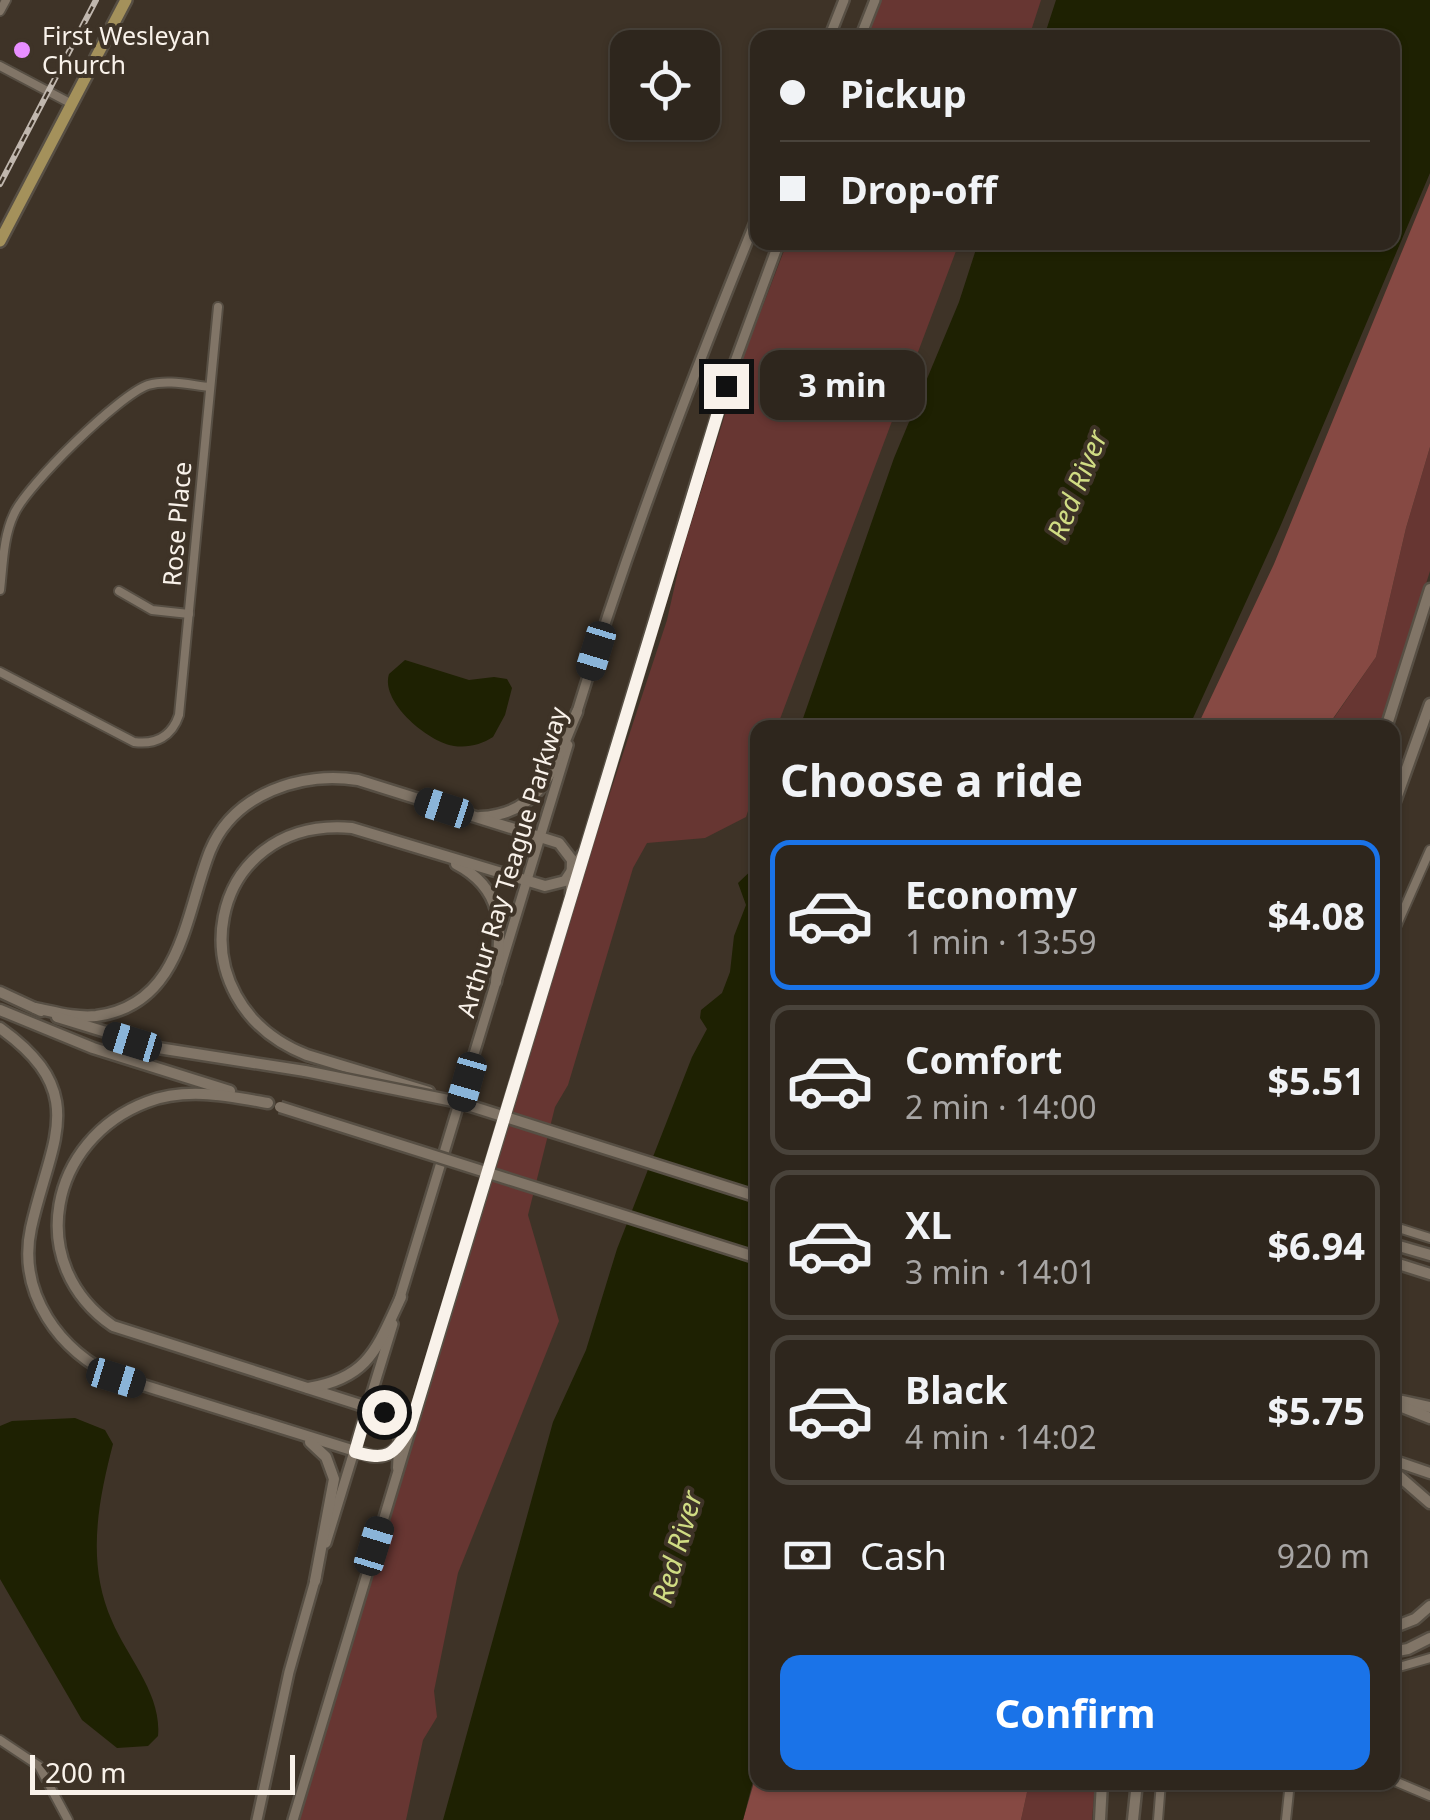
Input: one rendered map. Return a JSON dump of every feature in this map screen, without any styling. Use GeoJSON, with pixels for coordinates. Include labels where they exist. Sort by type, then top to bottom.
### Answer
{"type":"FeatureCollection","features":[{"type":"Feature","properties":{"kind":"main road"},"geometry":{"type":"LineString","coordinates":[[0,241],[126,0]]}},
{"type":"Feature","properties":{"kind":"main road"},"geometry":{"type":"LineString","coordinates":[[1389,720],[1430,588]]}},
{"type":"Feature","properties":{"kind":"main road"},"geometry":{"type":"LineString","coordinates":[[1400,788],[1430,704]]}},
{"type":"Feature","properties":{"kind":"main road"},"geometry":{"type":"LineString","coordinates":[[472,817],[507,812],[534,798],[550,776],[578,712]]}},
{"type":"Feature","properties":{"kind":"main road"},"geometry":{"type":"LineString","coordinates":[[35,1008],[97,1016],[119,1010],[153,987],[166,972],[186,934],[211,848],[233,818],[276,787],[312,777],[342,778],[566,848],[572,860],[571,894]]}},
{"type":"Feature","properties":{"kind":"main road"},"geometry":{"type":"LineString","coordinates":[[584,854],[566,881],[554,886],[352,828],[312,830],[272,846],[240,875],[222,928],[222,960],[227,977],[259,1029],[288,1048],[750,1195]]}},
{"type":"Feature","properties":{"kind":"main road"},"geometry":{"type":"LineString","coordinates":[[432,854],[471,872],[493,900],[500,927],[496,982]]}},
{"type":"Feature","properties":{"kind":"main road"},"geometry":{"type":"LineString","coordinates":[[0,992],[35,1008],[145,1045],[458,1102]]}},
{"type":"Feature","properties":{"kind":"main road"},"geometry":{"type":"LineString","coordinates":[[0,1010],[93,1048],[750,1255]]}},
{"type":"Feature","properties":{"kind":"main road"},"geometry":{"type":"LineString","coordinates":[[0,1028],[36,1059],[55,1096],[57,1142],[30,1231],[29,1251],[36,1291],[54,1330],[91,1366],[116,1378],[355,1452],[379,1457],[399,1446],[410,1428]]}},
{"type":"Feature","properties":{"kind":"main road"},"geometry":{"type":"LineString","coordinates":[[268,1103],[218,1094],[168,1096],[132,1108],[104,1129],[77,1160],[60,1199],[55,1230],[65,1270],[84,1303],[113,1326],[395,1419],[400,1429],[398,1468]]}},
{"type":"Feature","properties":{"kind":"main road"},"geometry":{"type":"LineString","coordinates":[[1400,1246],[1430,1255]]}},
{"type":"Feature","properties":{"kind":"main road"},"geometry":{"type":"LineString","coordinates":[[1400,1265],[1430,1274]]}},
{"type":"Feature","properties":{"kind":"main road"},"geometry":{"type":"LineString","coordinates":[[306,1388],[341,1380],[364,1365],[378,1346],[400,1297]]}},
{"type":"Feature","properties":{"kind":"main road"},"geometry":{"type":"LineString","coordinates":[[1400,1402],[1430,1407]]}},
{"type":"Feature","properties":{"kind":"main road"},"geometry":{"type":"LineString","coordinates":[[1400,1405],[1430,1418]]}},
{"type":"Feature","properties":{"kind":"main road"},"geometry":{"type":"LineString","coordinates":[[296,1434],[323,1453],[334,1474],[334,1491],[314,1580]]}},
{"type":"Feature","properties":{"kind":"main road"},"geometry":{"type":"LineString","coordinates":[[1400,1463],[1430,1472]]}},
{"type":"Feature","properties":{"kind":"main road"},"geometry":{"type":"LineString","coordinates":[[1400,1477],[1430,1503]]}},
{"type":"Feature","properties":{"kind":"main road"},"geometry":{"type":"LineString","coordinates":[[1400,1625],[1430,1606]]}},
{"type":"Feature","properties":{"kind":"main road"},"geometry":{"type":"LineString","coordinates":[[1400,1650],[1430,1638]]}},
{"type":"Feature","properties":{"kind":"main road"},"geometry":{"type":"LineString","coordinates":[[1100,1820],[1102,1790]]}},
{"type":"Feature","properties":{"kind":"main road"},"geometry":{"type":"LineString","coordinates":[[1132,1820],[1134,1790]]}},
{"type":"Feature","properties":{"kind":"street"},"geometry":{"type":"LineString","coordinates":[[0,11],[6,0]]}},
{"type":"Feature","properties":{"kind":"street"},"geometry":{"type":"LineString","coordinates":[[832,30],[844,0]]}},
{"type":"Feature","properties":{"kind":"street"},"geometry":{"type":"LineString","coordinates":[[863,30],[875,0]]}},
{"type":"Feature","properties":{"kind":"street"},"geometry":{"type":"LineString","coordinates":[[0,66],[72,104]]}},
{"type":"Feature","properties":{"kind":"street","name":"Arthur Ray Teague Parkway"},"geometry":{"type":"LineString","coordinates":[[258,1820],[289,1672],[314,1580],[615,590],[662,456],[750,235]]}},
{"type":"Feature","properties":{"kind":"street"},"geometry":{"type":"LineString","coordinates":[[293,1820],[726,386],[775,250]]}},
{"type":"Feature","properties":{"kind":"street","name":"Rose Place"},"geometry":{"type":"LineString","coordinates":[[0,672],[134,742],[149,743],[174,728],[179,715],[218,308]]}},
{"type":"Feature","properties":{"kind":"street"},"geometry":{"type":"LineString","coordinates":[[0,590],[6,534],[19,503],[116,404],[155,384],[210,388]]}},
{"type":"Feature","properties":{"kind":"street"},"geometry":{"type":"LineString","coordinates":[[119,591],[152,610],[189,614]]}},
{"type":"Feature","properties":{"kind":"street"},"geometry":{"type":"LineString","coordinates":[[1400,918],[1430,850]]}},
{"type":"Feature","properties":{"kind":"street"},"geometry":{"type":"LineString","coordinates":[[1400,1229],[1430,1238]]}},
{"type":"Feature","properties":{"kind":"street"},"geometry":{"type":"LineString","coordinates":[[1400,1667],[1430,1658]]}},
{"type":"Feature","properties":{"kind":"street"},"geometry":{"type":"LineString","coordinates":[[0,1740],[38,1766],[68,1820]]}},
{"type":"Feature","properties":{"kind":"street"},"geometry":{"type":"LineString","coordinates":[[1400,1783],[1430,1796]]}},
{"type":"Feature","properties":{"kind":"street"},"geometry":{"type":"LineString","coordinates":[[1158,1820],[1160,1790]]}},
{"type":"Feature","properties":{"kind":"street"},"geometry":{"type":"LineString","coordinates":[[1286,1820],[1289,1790]]}},
{"type":"Feature","properties":{"kind":"shaded area"},"geometry":{"type":"Polygon","coordinates":[[[881,0],[1041,0],[1031,30],[869,30],[881,0]]]}},
{"type":"Feature","properties":{"kind":"shaded area"},"geometry":{"type":"Polygon","coordinates":[[[1430,183],[1430,447],[1406,528],[1376,657],[1332,720],[1200,720],[1274,564],[1430,183]]]}},
{"type":"Feature","properties":{"kind":"shaded area"},"geometry":{"type":"Polygon","coordinates":[[[784,250],[956,250],[780,720],[750,720],[750,805],[746,817],[705,838],[647,843],[633,868],[568,1085],[555,1107],[528,1215],[559,1321],[458,1573],[434,1691],[437,1717],[423,1740],[406,1820],[299,1820],[581,881],[667,620],[683,549],[742,360],[784,250]]]}},
{"type":"Feature","properties":{"kind":"shaded area"},"geometry":{"type":"Polygon","coordinates":[[[1430,447],[1430,571],[1383,720],[1333,720],[1376,657],[1406,528],[1430,447]]]}},
{"type":"Feature","properties":{"kind":"shaded area"},"geometry":{"type":"Polygon","coordinates":[[[752,1790],[1027,1790],[1021,1820],[743,1820],[752,1790]]]}},
{"type":"Feature","properties":{"kind":"shaded area"},"geometry":{"type":"Polygon","coordinates":[[[1027,1790],[1094,1790],[1092,1820],[1021,1820],[1027,1790]]]}},
{"type":"Feature","properties":{"kind":"water"},"geometry":{"type":"Polygon","coordinates":[[[1056,0],[1430,0],[1430,173],[1400,244],[1400,30],[1046,30],[1056,0]]]}},
{"type":"Feature","properties":{"kind":"water","name":"Red River"},"geometry":{"type":"Polygon","coordinates":[[[976,250],[1397,250],[1280,527],[1192,720],[802,720],[894,458],[959,302],[976,250]]]}},
{"type":"Feature","properties":{"kind":"water"},"geometry":{"type":"Polygon","coordinates":[[[405,660],[469,680],[507,679],[512,688],[505,715],[493,737],[475,745],[454,746],[432,737],[408,719],[388,685],[389,674],[405,660]]]}},
{"type":"Feature","properties":{"kind":"water","name":"Red River"},"geometry":{"type":"Polygon","coordinates":[[[750,872],[751,1790],[743,1820],[443,1820],[553,1422],[586,1350],[617,1249],[692,1057],[707,1029],[700,1018],[701,1010],[722,993],[730,972],[734,936],[746,905],[738,883],[750,872]]]}},
{"type":"Feature","properties":{"kind":"water"},"geometry":{"type":"Polygon","coordinates":[[[75,1418],[105,1430],[113,1444],[99,1510],[99,1577],[118,1635],[155,1705],[158,1736],[148,1746],[117,1748],[82,1720],[0,1579],[0,1426],[12,1421],[75,1418]]]}},
{"type":"Feature","properties":{"kind":"railway"},"geometry":{"type":"LineString","coordinates":[[0,184],[96,0]]}},
{"type":"Feature","properties":{"kind":"place","name":"First Wesleyan Church"},"geometry":{"type":"Point","coordinates":[22,50]}},
{"type":"Feature","properties":{"kind":"route"},"geometry":{"type":"LineString","coordinates":[[384,1412],[368,1407],[355,1452],[386,1455],[398,1448],[410,1428],[726,386]]}}]}
